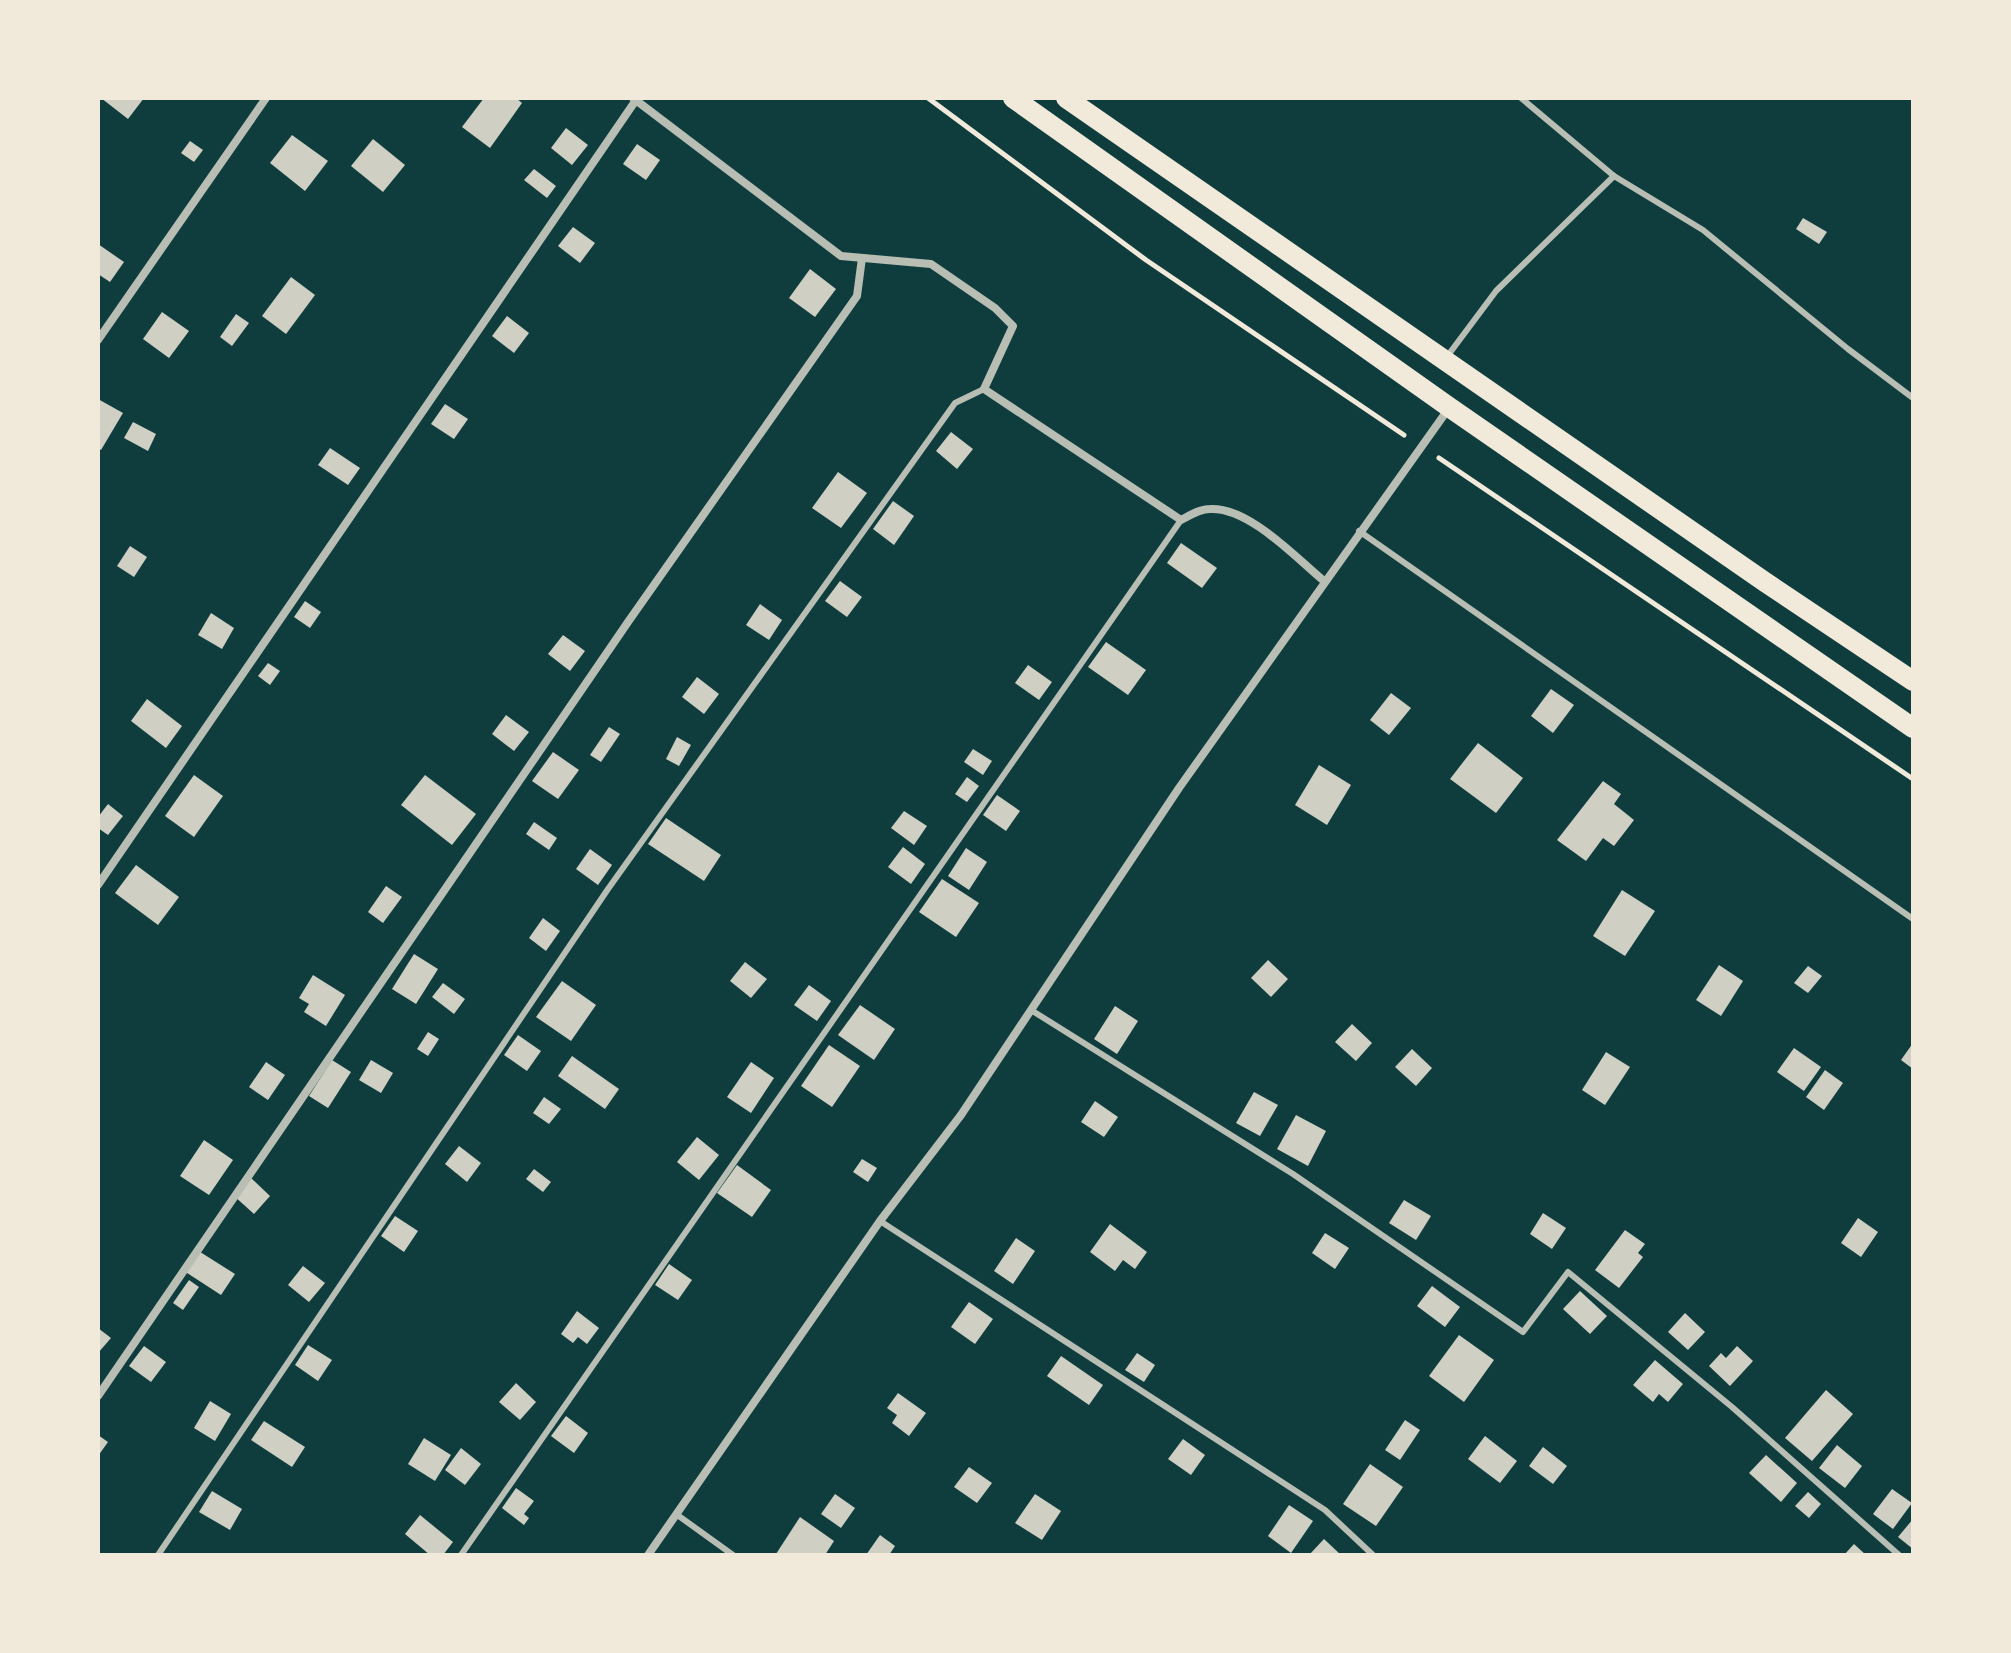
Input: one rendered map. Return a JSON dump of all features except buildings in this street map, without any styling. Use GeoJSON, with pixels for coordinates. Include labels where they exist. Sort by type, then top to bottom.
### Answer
{"type":"FeatureCollection","features":[{"type":"Feature","properties":{"kind":"main road"},"geometry":{"type":"LineString","coordinates":[[1013,98],[1449,407],[1913,728]]}},
{"type":"Feature","properties":{"kind":"main road"},"geometry":{"type":"LineString","coordinates":[[1066,98],[1443,361],[1913,681]]}},
{"type":"Feature","properties":{"kind":"street"},"geometry":{"type":"LineString","coordinates":[[98,340],[266,98]]}},
{"type":"Feature","properties":{"kind":"street"},"geometry":{"type":"LineString","coordinates":[[98,885],[634,99],[841,256],[931,264],[995,308],[1013,326],[984,389],[1181,520],[1209,509],[1227,511],[1250,520],[1324,581]]}},
{"type":"Feature","properties":{"kind":"street"},"geometry":{"type":"LineString","coordinates":[[98,1396],[628,622],[857,296],[862,258]]}},
{"type":"Feature","properties":{"kind":"street"},"geometry":{"type":"LineString","coordinates":[[648,1555],[880,1221],[961,1115],[1179,788],[1449,407]]}},
{"type":"Feature","properties":{"kind":"lane"},"geometry":{"type":"LineString","coordinates":[[1521,98],[1614,176],[1703,230],[1913,398]]}},
{"type":"Feature","properties":{"kind":"lane"},"geometry":{"type":"LineString","coordinates":[[1443,361],[1496,291],[1614,176]]}},
{"type":"Feature","properties":{"kind":"lane"},"geometry":{"type":"LineString","coordinates":[[158,1555],[608,889],[955,403],[984,389]]}},
{"type":"Feature","properties":{"kind":"lane"},"geometry":{"type":"LineString","coordinates":[[461,1555],[1181,520]]}},
{"type":"Feature","properties":{"kind":"lane"},"geometry":{"type":"LineString","coordinates":[[1359,531],[1913,919]]}},
{"type":"Feature","properties":{"kind":"lane"},"geometry":{"type":"LineString","coordinates":[[1031,1010],[1293,1174],[1523,1332],[1568,1272],[1732,1407],[1899,1555]]}},
{"type":"Feature","properties":{"kind":"lane"},"geometry":{"type":"LineString","coordinates":[[880,1221],[1325,1510],[1373,1555]]}},
{"type":"Feature","properties":{"kind":"lane"},"geometry":{"type":"LineString","coordinates":[[676,1514],[733,1555]]}}]}
